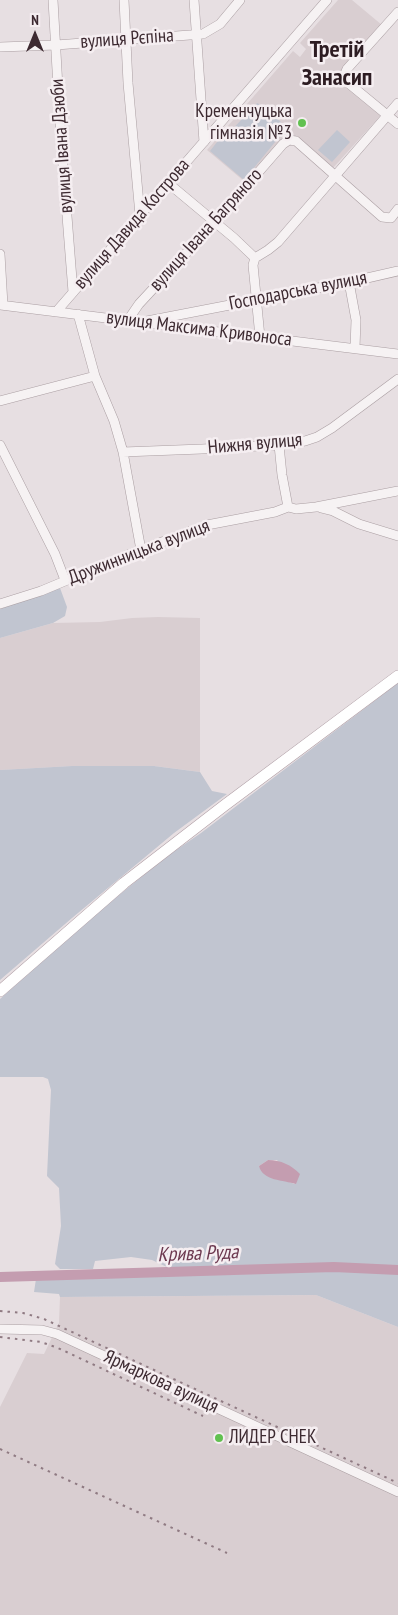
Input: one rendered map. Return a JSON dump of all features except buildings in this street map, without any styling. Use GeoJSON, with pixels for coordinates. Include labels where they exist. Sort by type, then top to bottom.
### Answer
{"type":"FeatureCollection","features":[{"type":"Feature","properties":{"kind":"main road"},"geometry":{"type":"LineString","coordinates":[[0,991],[124,883],[225,804],[398,676]]}},
{"type":"Feature","properties":{"kind":"street","name":"вулиця Івана Дзюби"},"geometry":{"type":"LineString","coordinates":[[53,0],[73,292]]}},
{"type":"Feature","properties":{"kind":"street"},"geometry":{"type":"LineString","coordinates":[[124,0],[128,83],[140,215]]}},
{"type":"Feature","properties":{"kind":"street"},"geometry":{"type":"LineString","coordinates":[[194,0],[204,142]]}},
{"type":"Feature","properties":{"kind":"street","name":"вулиця Рєпіна"},"geometry":{"type":"LineString","coordinates":[[0,46],[203,34],[215,28],[240,0]]}},
{"type":"Feature","properties":{"kind":"street","name":"вулиця Давида Кострова"},"geometry":{"type":"LineString","coordinates":[[56,312],[327,0]]}},
{"type":"Feature","properties":{"kind":"street"},"geometry":{"type":"LineString","coordinates":[[398,12],[347,69],[344,76],[346,80],[398,124]]}},
{"type":"Feature","properties":{"kind":"street"},"geometry":{"type":"LineString","coordinates":[[260,337],[253,265],[255,258],[278,242],[398,102]]}},
{"type":"Feature","properties":{"kind":"street","name":"вулиця Івана Багряного"},"geometry":{"type":"LineString","coordinates":[[128,320],[139,304],[287,141],[296,141],[336,176]]}},
{"type":"Feature","properties":{"kind":"street"},"geometry":{"type":"LineString","coordinates":[[336,176],[378,214],[388,219],[398,209]]}},
{"type":"Feature","properties":{"kind":"street"},"geometry":{"type":"LineString","coordinates":[[168,182],[255,258]]}},
{"type":"Feature","properties":{"kind":"street"},"geometry":{"type":"LineString","coordinates":[[0,254],[2,305]]}},
{"type":"Feature","properties":{"kind":"street","name":"Господарська вулиця"},"geometry":{"type":"LineString","coordinates":[[140,322],[398,271]]}},
{"type":"Feature","properties":{"kind":"street"},"geometry":{"type":"LineString","coordinates":[[349,282],[356,320],[355,348]]}},
{"type":"Feature","properties":{"kind":"street","name":"вулиця Максима Кривоноса"},"geometry":{"type":"LineString","coordinates":[[2,305],[398,354]]}},
{"type":"Feature","properties":{"kind":"street"},"geometry":{"type":"LineString","coordinates":[[78,314],[95,376],[114,421],[123,452],[141,550]]}},
{"type":"Feature","properties":{"kind":"street"},"geometry":{"type":"LineString","coordinates":[[0,401],[95,376]]}},
{"type":"Feature","properties":{"kind":"street","name":"Нижня вулиця"},"geometry":{"type":"LineString","coordinates":[[123,452],[279,445],[305,441],[317,437],[332,428],[398,379]]}},
{"type":"Feature","properties":{"kind":"street"},"geometry":{"type":"LineString","coordinates":[[0,445],[55,554],[65,580]]}},
{"type":"Feature","properties":{"kind":"street"},"geometry":{"type":"LineString","coordinates":[[279,445],[288,507]]}},
{"type":"Feature","properties":{"kind":"street","name":"Дружинницька вулиця"},"geometry":{"type":"LineString","coordinates":[[0,604],[41,591],[207,525],[275,512],[288,507],[296,509],[316,507],[398,491]]}},
{"type":"Feature","properties":{"kind":"street"},"geometry":{"type":"LineString","coordinates":[[316,507],[333,511],[359,524],[398,536]]}},
{"type":"Feature","properties":{"kind":"street","name":"Ярмаркова вулиця"},"geometry":{"type":"LineString","coordinates":[[0,1329],[42,1330],[57,1334],[398,1492]]}},
{"type":"Feature","properties":{"kind":"shaded area","name":"Кременчуцька гімназія №3"},"geometry":{"type":"Polygon","coordinates":[[[338,0],[352,0],[382,25],[337,76],[381,115],[333,168],[289,131],[245,182],[207,150],[293,51],[300,57],[306,49],[300,43],[338,0]]]}},
{"type":"Feature","properties":{"kind":"shaded area"},"geometry":{"type":"Polygon","coordinates":[[[257,103],[281,122],[283,126],[280,136],[244,180],[210,151],[221,137],[228,134],[257,103]]]}},
{"type":"Feature","properties":{"kind":"shaded area"},"geometry":{"type":"Polygon","coordinates":[[[337,130],[350,142],[332,162],[318,150],[337,130]]]}},
{"type":"Feature","properties":{"kind":"shaded area"},"geometry":{"type":"Polygon","coordinates":[[[60,588],[67,607],[65,616],[53,623],[0,638],[0,609],[60,588]]]}},
{"type":"Feature","properties":{"kind":"shaded area"},"geometry":{"type":"Polygon","coordinates":[[[158,617],[200,618],[200,772],[154,766],[72,766],[0,770],[0,638],[53,623],[100,622],[158,617]]]}},
{"type":"Feature","properties":{"kind":"shaded area"},"geometry":{"type":"Polygon","coordinates":[[[398,683],[398,1327],[316,1295],[60,1297],[59,1294],[34,1292],[36,1279],[230,1274],[232,1267],[167,1267],[152,1260],[131,1257],[95,1261],[93,1269],[60,1269],[55,1264],[61,1226],[59,1188],[47,1176],[51,1090],[48,1079],[43,1077],[0,1077],[0,999],[82,925],[166,857],[201,833],[398,683]],[[268,1160],[259,1166],[295,1184],[277,1160],[268,1160]]]}},
{"type":"Feature","properties":{"kind":"shaded area"},"geometry":{"type":"Polygon","coordinates":[[[72,766],[154,766],[200,772],[212,791],[227,794],[174,833],[0,980],[0,770],[72,766]]]}},
{"type":"Feature","properties":{"kind":"shaded area"},"geometry":{"type":"Polygon","coordinates":[[[268,1160],[281,1162],[297,1171],[300,1174],[296,1184],[265,1175],[259,1166],[268,1160]]]}},
{"type":"Feature","properties":{"kind":"shaded area"},"geometry":{"type":"Polygon","coordinates":[[[316,1295],[398,1327],[398,1615],[0,1615],[0,1407],[27,1353],[44,1354],[59,1323],[60,1297],[316,1295]]]}},
{"type":"Feature","properties":{"kind":"waterway","name":"Крива Руда"},"geometry":{"type":"LineString","coordinates":[[0,1277],[334,1267],[398,1270]]}},
{"type":"Feature","properties":{"kind":"railway"},"geometry":{"type":"LineString","coordinates":[[0,1311],[23,1313],[44,1319],[398,1483]]}},
{"type":"Feature","properties":{"kind":"railway"},"geometry":{"type":"LineString","coordinates":[[0,1337],[41,1342],[58,1348],[203,1416]]}},
{"type":"Feature","properties":{"kind":"railway"},"geometry":{"type":"LineString","coordinates":[[0,1449],[227,1553]]}},
{"type":"Feature","properties":{"kind":"place","name":"Кременчуцька гімназія №3"},"geometry":{"type":"Point","coordinates":[302,123]}},
{"type":"Feature","properties":{"kind":"place","name":"ЛИДЕР СНЕК"},"geometry":{"type":"Point","coordinates":[219,1438]}},
{"type":"Feature","properties":{"kind":"district","name":"Третій Занасип"},"geometry":{"type":"Point","coordinates":[337,64]}}]}
